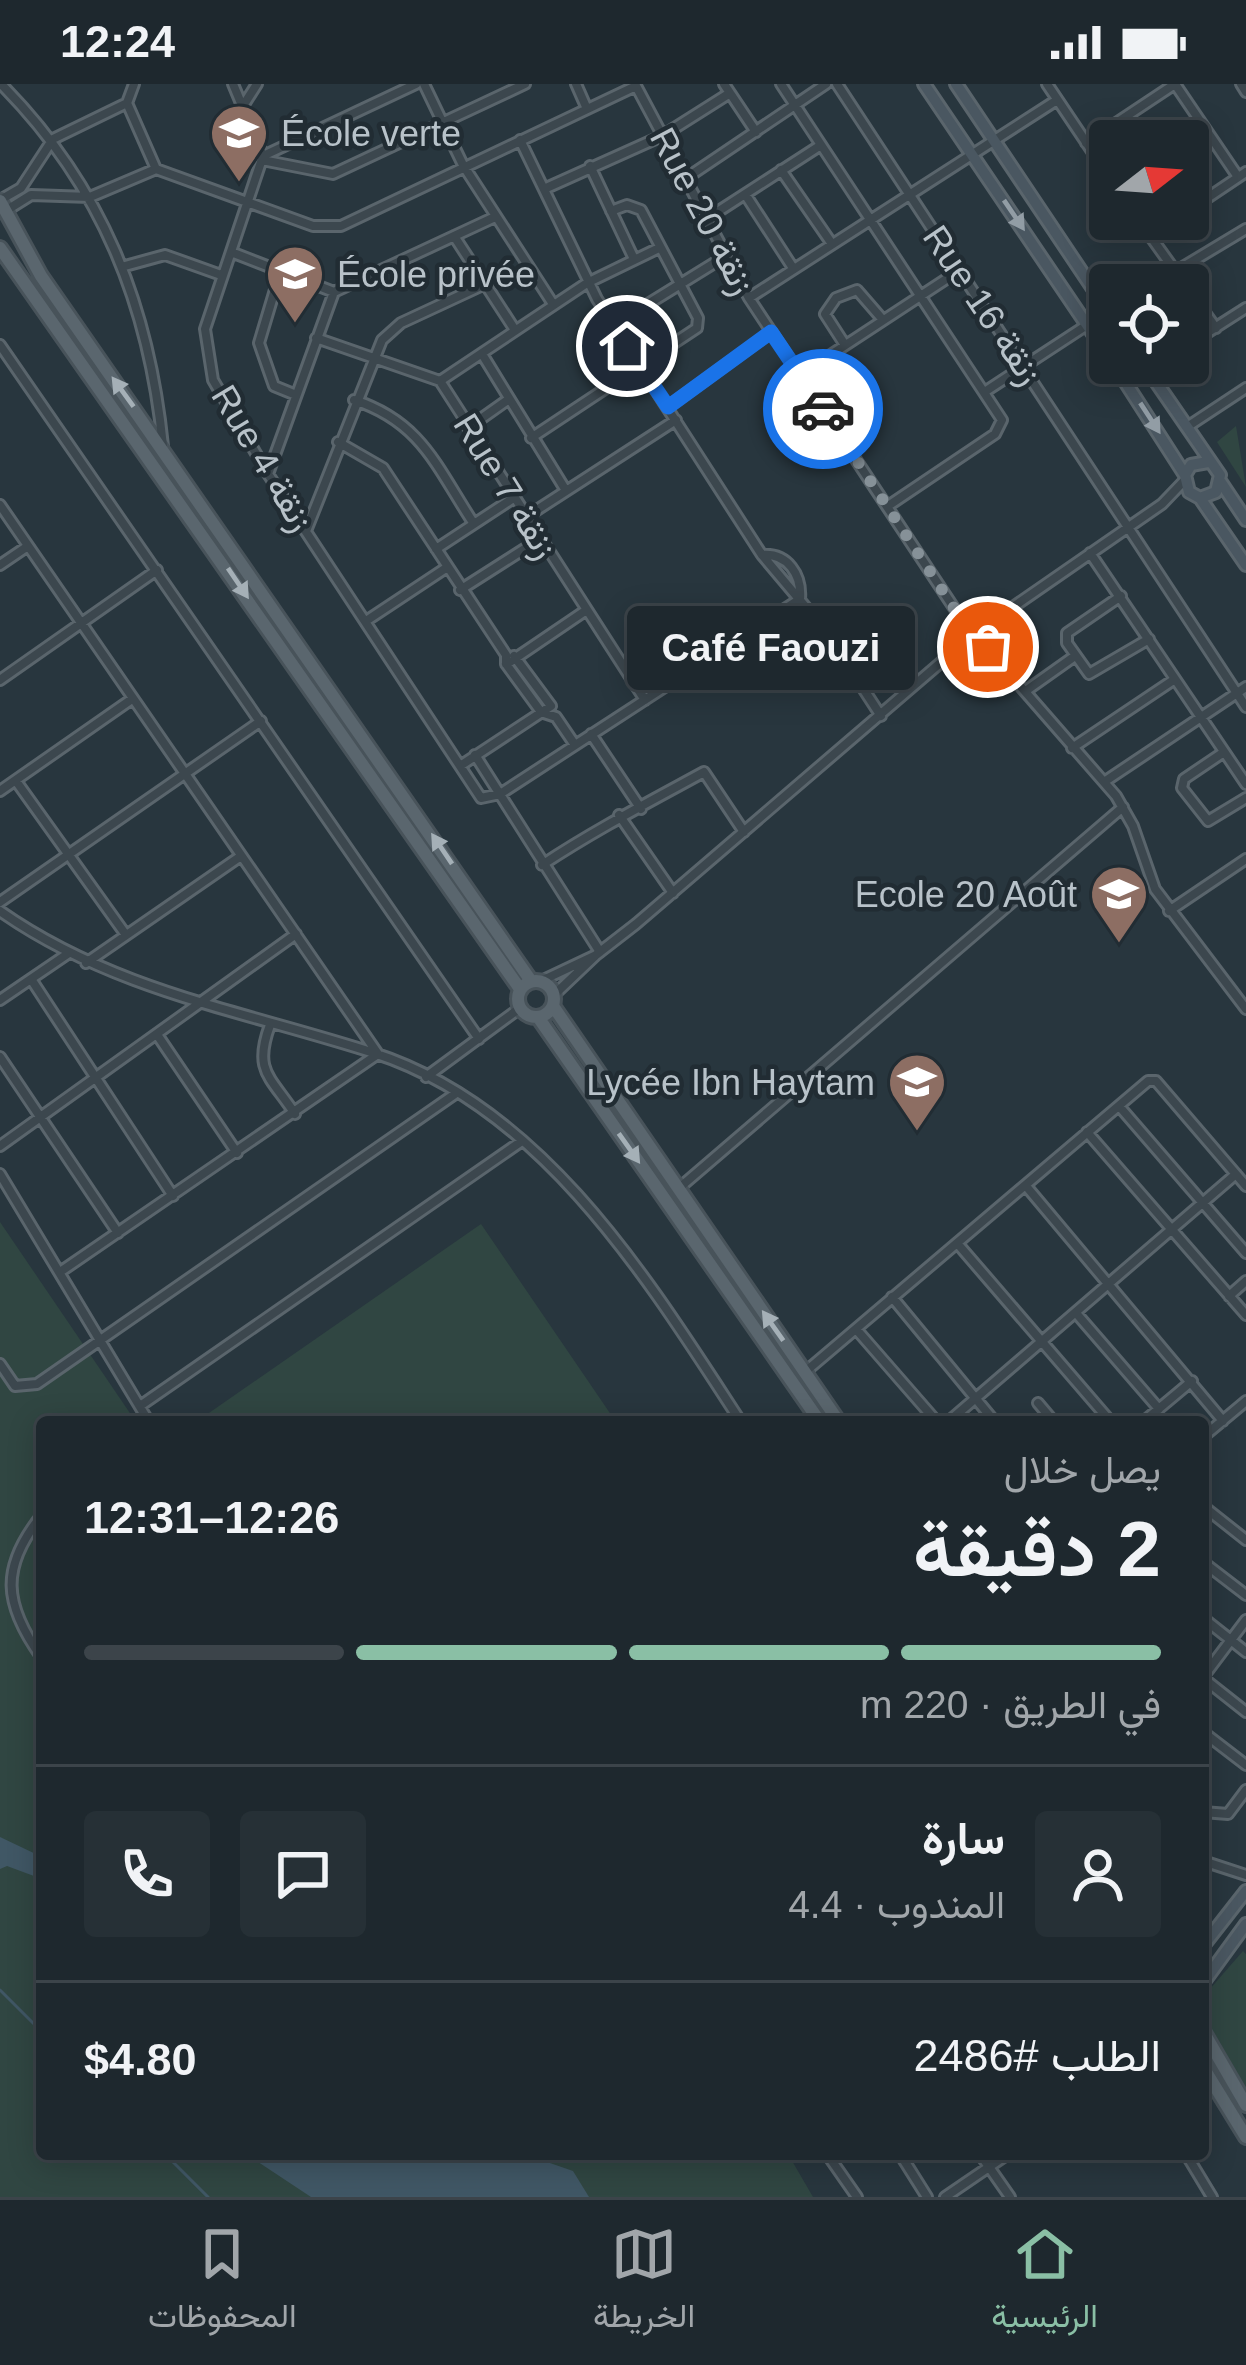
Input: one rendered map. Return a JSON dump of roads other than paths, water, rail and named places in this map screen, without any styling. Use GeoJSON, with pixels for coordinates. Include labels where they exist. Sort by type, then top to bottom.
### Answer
{"type":"FeatureCollection","features":[{"type":"Feature","properties":{"kind":"main road"},"geometry":{"type":"LineString","coordinates":[[0,231],[4,207]]}},
{"type":"Feature","properties":{"kind":"main road"},"geometry":{"type":"LineString","coordinates":[[4,207],[41,276],[531,984]]}},
{"type":"Feature","properties":{"kind":"main road"},"geometry":{"type":"LineString","coordinates":[[0,248],[531,984],[554,1000],[835,1416]]}},
{"type":"Feature","properties":{"kind":"main road"},"geometry":{"type":"LineString","coordinates":[[531,984],[520,1008],[538,1017],[816,1416]]}},
{"type":"Feature","properties":{"kind":"main road"},"geometry":{"type":"LineString","coordinates":[[538,1017],[554,1000]]}},
{"type":"Feature","properties":{"kind":"main road"},"geometry":{"type":"LineString","coordinates":[[1209,2041],[1246,2105]]}},
{"type":"Feature","properties":{"kind":"main road"},"geometry":{"type":"LineString","coordinates":[[1209,2077],[1246,2137]]}},
{"type":"Feature","properties":{"kind":"street"},"geometry":{"type":"LineString","coordinates":[[1,84],[53,140],[90,197],[125,266],[156,372],[163,448]]}},
{"type":"Feature","properties":{"kind":"street"},"geometry":{"type":"LineString","coordinates":[[134,84],[128,104],[156,169]]}},
{"type":"Feature","properties":{"kind":"street"},"geometry":{"type":"LineString","coordinates":[[232,84],[262,158]]}},
{"type":"Feature","properties":{"kind":"street"},"geometry":{"type":"LineString","coordinates":[[243,108],[257,84]]}},
{"type":"Feature","properties":{"kind":"street"},"geometry":{"type":"LineString","coordinates":[[262,158],[420,84],[463,165],[553,304]]}},
{"type":"Feature","properties":{"kind":"street"},"geometry":{"type":"LineString","coordinates":[[262,158],[333,174],[525,84]]}},
{"type":"Feature","properties":{"kind":"street"},"geometry":{"type":"LineString","coordinates":[[576,84],[586,109]]}},
{"type":"Feature","properties":{"kind":"street"},"geometry":{"type":"LineString","coordinates":[[4,207],[31,195],[90,197],[156,169],[313,226],[341,226],[637,84]]}},
{"type":"Feature","properties":{"kind":"street","name":"Rue 20 زنقة"},"geometry":{"type":"LineString","coordinates":[[637,84],[724,257],[771,332],[974,634],[1027,690],[1123,807],[1169,911],[1246,1009]]}},
{"type":"Feature","properties":{"kind":"street"},"geometry":{"type":"LineString","coordinates":[[724,84],[756,132]]}},
{"type":"Feature","properties":{"kind":"street"},"geometry":{"type":"LineString","coordinates":[[781,84],[998,412],[1000,427],[994,434],[888,506]]}},
{"type":"Feature","properties":{"kind":"street"},"geometry":{"type":"LineString","coordinates":[[685,179],[826,84]]}},
{"type":"Feature","properties":{"kind":"street","name":"Rue 16 زنقة"},"geometry":{"type":"LineString","coordinates":[[837,84],[1127,527],[1241,690],[1246,707]]}},
{"type":"Feature","properties":{"kind":"street"},"geometry":{"type":"LineString","coordinates":[[924,84],[1089,328]]}},
{"type":"Feature","properties":{"kind":"street"},"geometry":{"type":"LineString","coordinates":[[956,84],[1089,282]]}},
{"type":"Feature","properties":{"kind":"street"},"geometry":{"type":"LineString","coordinates":[[1047,84],[1089,146]]}},
{"type":"Feature","properties":{"kind":"street"},"geometry":{"type":"LineString","coordinates":[[1087,143],[1175,84],[1242,175],[1209,197]]}},
{"type":"Feature","properties":{"kind":"street"},"geometry":{"type":"LineString","coordinates":[[544,189],[662,136],[730,94]]}},
{"type":"Feature","properties":{"kind":"street"},"geometry":{"type":"LineString","coordinates":[[749,298],[1058,100]]}},
{"type":"Feature","properties":{"kind":"street"},"geometry":{"type":"LineString","coordinates":[[4,207],[53,140],[128,104]]}},
{"type":"Feature","properties":{"kind":"street"},"geometry":{"type":"LineString","coordinates":[[520,139],[587,283],[762,555],[800,599],[881,716]]}},
{"type":"Feature","properties":{"kind":"street"},"geometry":{"type":"LineString","coordinates":[[705,220],[821,145]]}},
{"type":"Feature","properties":{"kind":"street","name":"Rue 4 زنقة"},"geometry":{"type":"LineString","coordinates":[[262,158],[205,329],[213,380],[268,474],[481,798],[500,794]]}},
{"type":"Feature","properties":{"kind":"street"},"geometry":{"type":"LineString","coordinates":[[590,166],[634,260]]}},
{"type":"Feature","properties":{"kind":"street"},"geometry":{"type":"LineString","coordinates":[[782,170],[832,244]]}},
{"type":"Feature","properties":{"kind":"street"},"geometry":{"type":"LineString","coordinates":[[745,194],[793,268]]}},
{"type":"Feature","properties":{"kind":"street"},"geometry":{"type":"LineString","coordinates":[[531,438],[691,334],[698,318],[641,210],[627,205],[611,211]]}},
{"type":"Feature","properties":{"kind":"street"},"geometry":{"type":"LineString","coordinates":[[268,474],[334,292],[495,217]]}},
{"type":"Feature","properties":{"kind":"street"},"geometry":{"type":"LineString","coordinates":[[1189,264],[1246,229]]}},
{"type":"Feature","properties":{"kind":"street"},"geometry":{"type":"LineString","coordinates":[[454,236],[515,330]]}},
{"type":"Feature","properties":{"kind":"street"},"geometry":{"type":"LineString","coordinates":[[1152,240],[1172,264]]}},
{"type":"Feature","properties":{"kind":"street"},"geometry":{"type":"LineString","coordinates":[[440,381],[587,283],[658,248]]}},
{"type":"Feature","properties":{"kind":"street"},"geometry":{"type":"LineString","coordinates":[[231,253],[334,292]]}},
{"type":"Feature","properties":{"kind":"street"},"geometry":{"type":"LineString","coordinates":[[125,266],[164,255],[221,274]]}},
{"type":"Feature","properties":{"kind":"street"},"geometry":{"type":"LineString","coordinates":[[614,325],[724,257]]}},
{"type":"Feature","properties":{"kind":"street"},"geometry":{"type":"LineString","coordinates":[[800,375],[960,270]]}},
{"type":"Feature","properties":{"kind":"street"},"geometry":{"type":"LineString","coordinates":[[280,273],[259,343],[274,386],[296,395]]}},
{"type":"Feature","properties":{"kind":"street"},"geometry":{"type":"LineString","coordinates":[[306,532],[371,356],[400,323],[484,284]]}},
{"type":"Feature","properties":{"kind":"street"},"geometry":{"type":"LineString","coordinates":[[845,345],[825,314],[836,298],[857,290],[883,320]]}},
{"type":"Feature","properties":{"kind":"street"},"geometry":{"type":"LineString","coordinates":[[1209,332],[1246,308]]}},
{"type":"Feature","properties":{"kind":"street"},"geometry":{"type":"LineString","coordinates":[[1209,318],[1216,328]]}},
{"type":"Feature","properties":{"kind":"street"},"geometry":{"type":"LineString","coordinates":[[986,391],[1087,325]]}},
{"type":"Feature","properties":{"kind":"street"},"geometry":{"type":"LineString","coordinates":[[668,407],[771,332]]}},
{"type":"Feature","properties":{"kind":"street","name":"Rue 7 زنقة"},"geometry":{"type":"LineString","coordinates":[[316,338],[440,381],[645,700]]}},
{"type":"Feature","properties":{"kind":"street"},"geometry":{"type":"LineString","coordinates":[[0,346],[479,1039]]}},
{"type":"Feature","properties":{"kind":"street"},"geometry":{"type":"LineString","coordinates":[[482,354],[565,490]]}},
{"type":"Feature","properties":{"kind":"street"},"geometry":{"type":"LineString","coordinates":[[1125,384],[1246,565]]}},
{"type":"Feature","properties":{"kind":"street"},"geometry":{"type":"LineString","coordinates":[[1161,384],[1244,512]]}},
{"type":"Feature","properties":{"kind":"street"},"geometry":{"type":"LineString","coordinates":[[1185,428],[1246,388]]}},
{"type":"Feature","properties":{"kind":"street"},"geometry":{"type":"LineString","coordinates":[[468,428],[508,399]]}},
{"type":"Feature","properties":{"kind":"street"},"geometry":{"type":"LineString","coordinates":[[354,400],[388,411],[408,426],[474,524]]}},
{"type":"Feature","properties":{"kind":"street"},"geometry":{"type":"LineString","coordinates":[[526,517],[676,420]]}},
{"type":"Feature","properties":{"kind":"street"},"geometry":{"type":"LineString","coordinates":[[338,442],[383,468],[460,590],[575,745]]}},
{"type":"Feature","properties":{"kind":"street"},"geometry":{"type":"LineString","coordinates":[[554,1000],[597,954],[974,634],[1162,504],[1191,465],[1208,462]]}},
{"type":"Feature","properties":{"kind":"street"},"geometry":{"type":"LineString","coordinates":[[1162,504],[1216,492],[1220,481]]}},
{"type":"Feature","properties":{"kind":"street"},"geometry":{"type":"LineString","coordinates":[[436,549],[512,499]]}},
{"type":"Feature","properties":{"kind":"street"},"geometry":{"type":"LineString","coordinates":[[0,505],[378,1054]]}},
{"type":"Feature","properties":{"kind":"street"},"geometry":{"type":"LineString","coordinates":[[460,590],[540,539]]}},
{"type":"Feature","properties":{"kind":"street"},"geometry":{"type":"LineString","coordinates":[[0,565],[28,545]]}},
{"type":"Feature","properties":{"kind":"street"},"geometry":{"type":"LineString","coordinates":[[1090,553],[1246,784]]}},
{"type":"Feature","properties":{"kind":"street"},"geometry":{"type":"LineString","coordinates":[[762,555],[786,562],[797,578],[800,599]]}},
{"type":"Feature","properties":{"kind":"street"},"geometry":{"type":"LineString","coordinates":[[366,621],[446,568]]}},
{"type":"Feature","properties":{"kind":"street"},"geometry":{"type":"LineString","coordinates":[[0,680],[157,570]]}},
{"type":"Feature","properties":{"kind":"street"},"geometry":{"type":"LineString","coordinates":[[1121,596],[1065,635],[1075,656],[1092,674],[1149,639]]}},
{"type":"Feature","properties":{"kind":"street"},"geometry":{"type":"LineString","coordinates":[[500,794],[800,599]]}},
{"type":"Feature","properties":{"kind":"street"},"geometry":{"type":"LineString","coordinates":[[510,659],[586,611]]}},
{"type":"Feature","properties":{"kind":"street"},"geometry":{"type":"LineString","coordinates":[[1027,690],[1075,656]]}},
{"type":"Feature","properties":{"kind":"street"},"geometry":{"type":"LineString","coordinates":[[1072,748],[1175,679]]}},
{"type":"Feature","properties":{"kind":"street"},"geometry":{"type":"LineString","coordinates":[[1104,782],[1241,690]]}},
{"type":"Feature","properties":{"kind":"street"},"geometry":{"type":"LineString","coordinates":[[0,791],[132,698]]}},
{"type":"Feature","properties":{"kind":"street"},"geometry":{"type":"LineString","coordinates":[[460,766],[548,711]]}},
{"type":"Feature","properties":{"kind":"street"},"geometry":{"type":"LineString","coordinates":[[261,721],[0,907],[86,963],[198,1005],[378,1054],[454,1094],[522,1141],[612,1236],[737,1416]]}},
{"type":"Feature","properties":{"kind":"street"},"geometry":{"type":"LineString","coordinates":[[591,734],[641,809]]}},
{"type":"Feature","properties":{"kind":"street"},"geometry":{"type":"LineString","coordinates":[[1224,752],[1184,779],[1182,788],[1208,821],[1246,799]]}},
{"type":"Feature","properties":{"kind":"street"},"geometry":{"type":"LineString","coordinates":[[476,754],[597,954]]}},
{"type":"Feature","properties":{"kind":"street"},"geometry":{"type":"LineString","coordinates":[[542,865],[619,815],[641,809],[704,772],[744,832]]}},
{"type":"Feature","properties":{"kind":"street"},"geometry":{"type":"LineString","coordinates":[[16,781],[126,934]]}},
{"type":"Feature","properties":{"kind":"street"},"geometry":{"type":"LineString","coordinates":[[678,1189],[1123,807]]}},
{"type":"Feature","properties":{"kind":"street"},"geometry":{"type":"LineString","coordinates":[[619,815],[673,893]]}},
{"type":"Feature","properties":{"kind":"street"},"geometry":{"type":"LineString","coordinates":[[86,963],[241,856]]}},
{"type":"Feature","properties":{"kind":"street"},"geometry":{"type":"LineString","coordinates":[[1169,911],[1246,860]]}},
{"type":"Feature","properties":{"kind":"street"},"geometry":{"type":"LineString","coordinates":[[0,1146],[296,934]]}},
{"type":"Feature","properties":{"kind":"street"},"geometry":{"type":"LineString","coordinates":[[0,1000],[68,953]]}},
{"type":"Feature","properties":{"kind":"street"},"geometry":{"type":"LineString","coordinates":[[531,984],[597,954]]}},
{"type":"Feature","properties":{"kind":"street"},"geometry":{"type":"LineString","coordinates":[[31,979],[173,1196]]}},
{"type":"Feature","properties":{"kind":"street"},"geometry":{"type":"LineString","coordinates":[[426,1077],[520,1008]]}},
{"type":"Feature","properties":{"kind":"street"},"geometry":{"type":"LineString","coordinates":[[270,1025],[259,1053],[262,1064],[295,1114]]}},
{"type":"Feature","properties":{"kind":"street"},"geometry":{"type":"LineString","coordinates":[[158,1036],[237,1153]]}},
{"type":"Feature","properties":{"kind":"street"},"geometry":{"type":"LineString","coordinates":[[60,1272],[378,1054]]}},
{"type":"Feature","properties":{"kind":"street"},"geometry":{"type":"LineString","coordinates":[[0,1057],[118,1233]]}},
{"type":"Feature","properties":{"kind":"street"},"geometry":{"type":"LineString","coordinates":[[805,1372],[1148,1081],[1156,1081],[1246,1186]]}},
{"type":"Feature","properties":{"kind":"street"},"geometry":{"type":"LineString","coordinates":[[0,1364],[15,1386],[31,1387],[454,1094]]}},
{"type":"Feature","properties":{"kind":"street"},"geometry":{"type":"LineString","coordinates":[[1119,1106],[1246,1253]]}},
{"type":"Feature","properties":{"kind":"street"},"geometry":{"type":"LineString","coordinates":[[1087,1132],[1246,1315]]}},
{"type":"Feature","properties":{"kind":"street"},"geometry":{"type":"LineString","coordinates":[[140,1406],[522,1141]]}},
{"type":"Feature","properties":{"kind":"street"},"geometry":{"type":"LineString","coordinates":[[0,1174],[146,1416]]}},
{"type":"Feature","properties":{"kind":"street"},"geometry":{"type":"LineString","coordinates":[[955,1416],[1237,1174]]}},
{"type":"Feature","properties":{"kind":"street"},"geometry":{"type":"LineString","coordinates":[[1026,1186],[1223,1420]]}},
{"type":"Feature","properties":{"kind":"street"},"geometry":{"type":"LineString","coordinates":[[957,1243],[1106,1416]]}},
{"type":"Feature","properties":{"kind":"street"},"geometry":{"type":"LineString","coordinates":[[1229,1297],[1246,1281]]}},
{"type":"Feature","properties":{"kind":"street"},"geometry":{"type":"LineString","coordinates":[[892,1297],[990,1416]]}},
{"type":"Feature","properties":{"kind":"street"},"geometry":{"type":"LineString","coordinates":[[1076,1313],[1159,1409]]}},
{"type":"Feature","properties":{"kind":"street"},"geometry":{"type":"LineString","coordinates":[[856,1328],[932,1416]]}},
{"type":"Feature","properties":{"kind":"street"},"geometry":{"type":"LineString","coordinates":[[1150,1416],[1192,1382]]}},
{"type":"Feature","properties":{"kind":"street"},"geometry":{"type":"LineString","coordinates":[[1209,1432],[1246,1401]]}},
{"type":"Feature","properties":{"kind":"street"},"geometry":{"type":"LineString","coordinates":[[1037,1403],[1049,1416]]}},
{"type":"Feature","properties":{"kind":"street"},"geometry":{"type":"LineString","coordinates":[[1209,1511],[1246,1540]]}},
{"type":"Feature","properties":{"kind":"street"},"geometry":{"type":"LineString","coordinates":[[36,1521],[25,1533],[6,1575],[14,1612],[36,1648]]}},
{"type":"Feature","properties":{"kind":"street"},"geometry":{"type":"LineString","coordinates":[[1209,1567],[1246,1595]]}},
{"type":"Feature","properties":{"kind":"street"},"geometry":{"type":"LineString","coordinates":[[1209,1669],[1246,1620]]}},
{"type":"Feature","properties":{"kind":"street"},"geometry":{"type":"LineString","coordinates":[[1209,1623],[1246,1652]]}},
{"type":"Feature","properties":{"kind":"street"},"geometry":{"type":"LineString","coordinates":[[1209,1682],[1246,1712]]}},
{"type":"Feature","properties":{"kind":"street"},"geometry":{"type":"LineString","coordinates":[[1209,1737],[1246,1765]]}},
{"type":"Feature","properties":{"kind":"street"},"geometry":{"type":"LineString","coordinates":[[1209,1812],[1228,1814],[1246,1790]]}},
{"type":"Feature","properties":{"kind":"street"},"geometry":{"type":"LineString","coordinates":[[1209,1863],[1246,1875]]}},
{"type":"Feature","properties":{"kind":"street"},"geometry":{"type":"LineString","coordinates":[[1209,1938],[1246,1891]]}},
{"type":"Feature","properties":{"kind":"street"},"geometry":{"type":"LineString","coordinates":[[1209,1975],[1246,1924]]}},
{"type":"Feature","properties":{"kind":"street"},"geometry":{"type":"LineString","coordinates":[[831,2160],[857,2197]]}},
{"type":"Feature","properties":{"kind":"street"},"geometry":{"type":"LineString","coordinates":[[904,2160],[927,2197]]}},
{"type":"Feature","properties":{"kind":"street"},"geometry":{"type":"LineString","coordinates":[[984,2160],[1010,2197]]}},
{"type":"Feature","properties":{"kind":"street"},"geometry":{"type":"LineString","coordinates":[[945,2197],[999,2160]]}},
{"type":"Feature","properties":{"kind":"street"},"geometry":{"type":"LineString","coordinates":[[1190,2160],[1212,2197]]}},
{"type":"Feature","properties":{"kind":"water"},"geometry":{"type":"Polygon","coordinates":[[[0,1837],[36,1854],[36,1877],[7,1866],[0,1869],[0,1837]]]}},
{"type":"Feature","properties":{"kind":"water"},"geometry":{"type":"Polygon","coordinates":[[[255,2160],[541,2160],[573,2171],[589,2197],[311,2197],[255,2160]]]}},
{"type":"Feature","properties":{"kind":"waterway"},"geometry":{"type":"LineString","coordinates":[[0,1990],[36,2026]]}},
{"type":"Feature","properties":{"kind":"waterway"},"geometry":{"type":"LineString","coordinates":[[171,2160],[208,2197]]}},
{"type":"Feature","properties":{"kind":"place","name":"École verte"},"geometry":{"type":"Point","coordinates":[239,184]}},
{"type":"Feature","properties":{"kind":"place","name":"École privée"},"geometry":{"type":"Point","coordinates":[295,325]}},
{"type":"Feature","properties":{"kind":"place","name":"Café Faouzi"},"geometry":{"type":"Point","coordinates":[988,647]}},
{"type":"Feature","properties":{"kind":"place","name":"Ecole 20 Août"},"geometry":{"type":"Point","coordinates":[1119,945]}},
{"type":"Feature","properties":{"kind":"place","name":"Lycée Ibn Haytam"},"geometry":{"type":"Point","coordinates":[917,1133]}}]}
